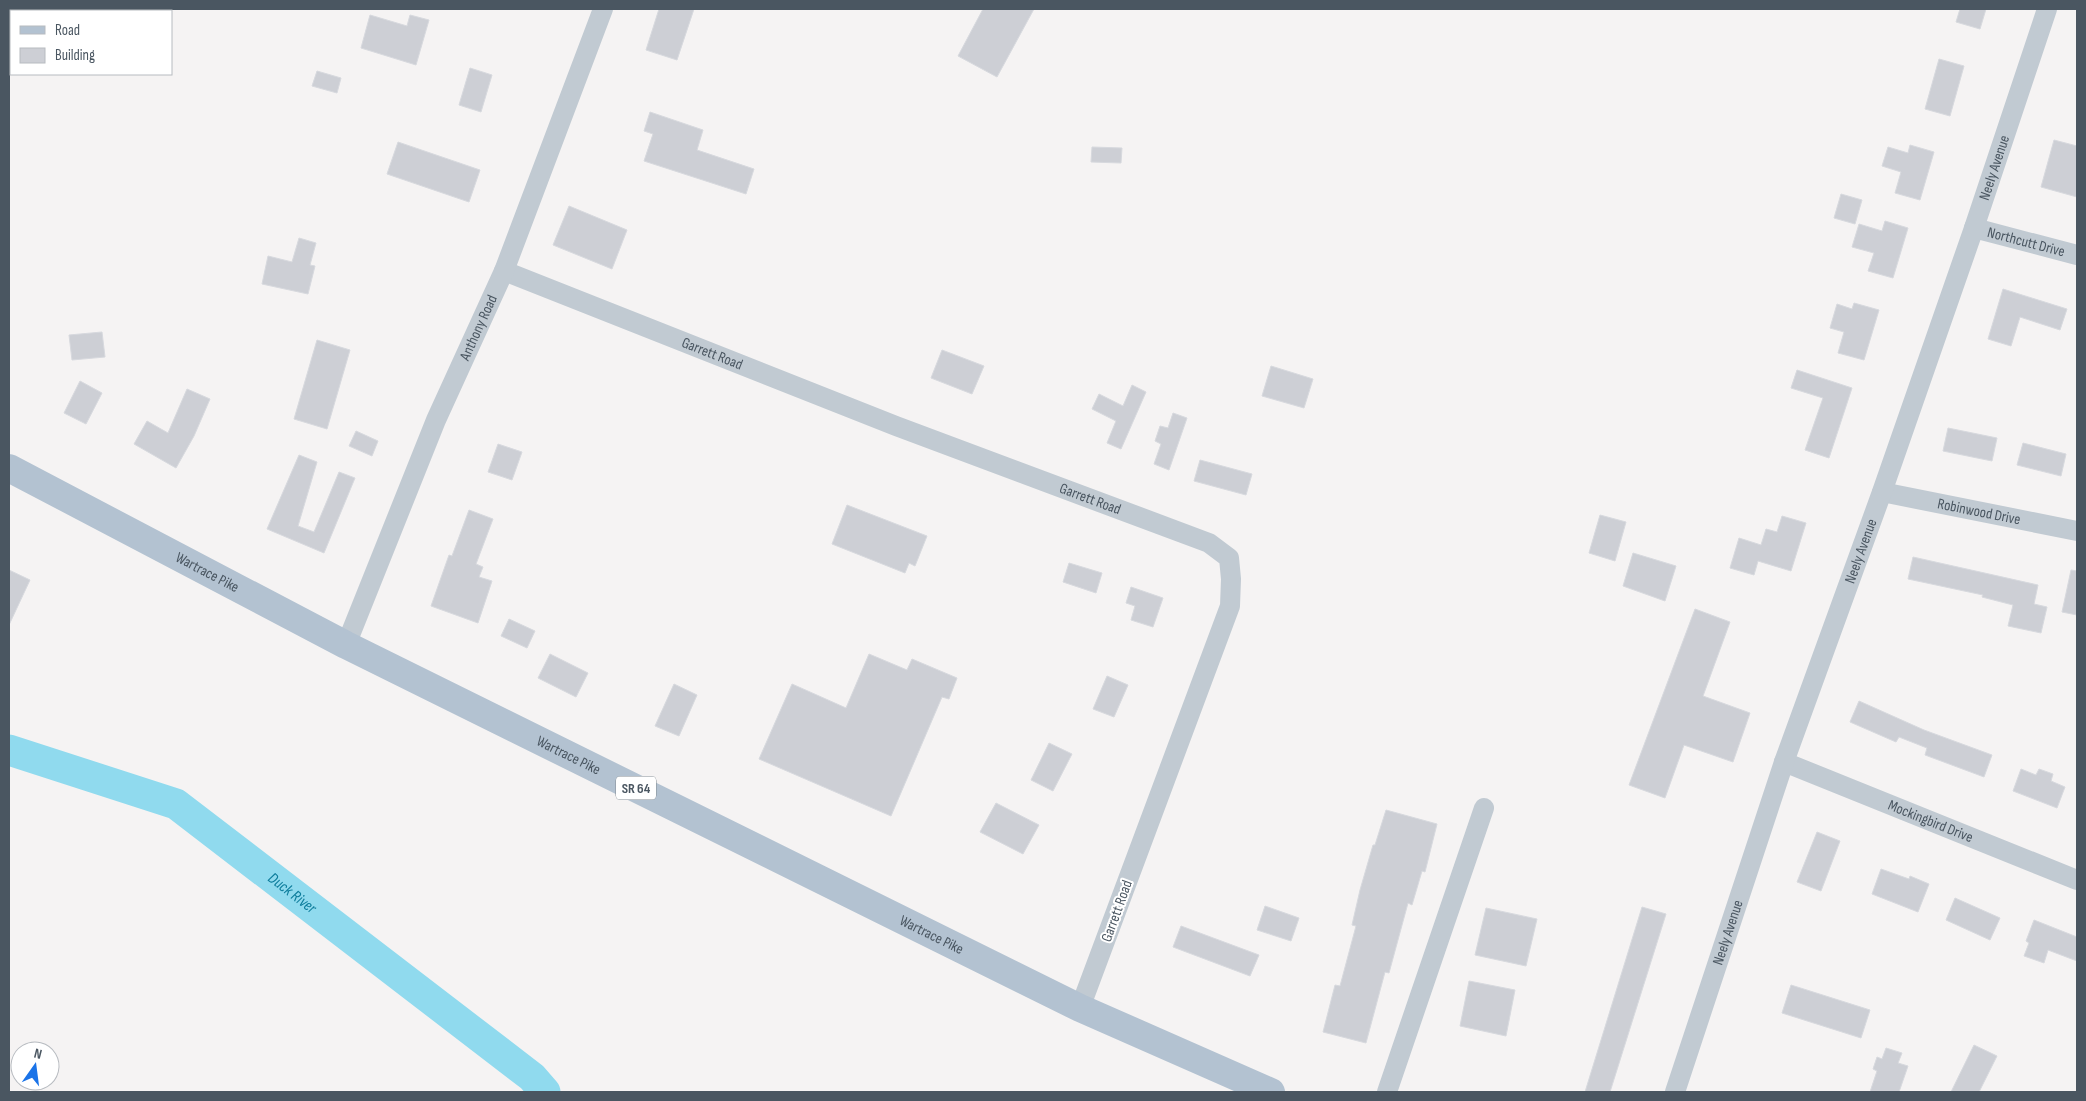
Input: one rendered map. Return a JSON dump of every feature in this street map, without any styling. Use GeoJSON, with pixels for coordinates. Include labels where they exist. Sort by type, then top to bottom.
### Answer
{"type":"FeatureCollection","features":[{"type":"Feature","properties":{"kind":"main road","name":"Wartrace Pike"},"geometry":{"type":"LineString","coordinates":[[9,468],[346,644],[1080,1008],[1271,1092]]}},
{"type":"Feature","properties":{"kind":"street","name":"Anthony Road"},"geometry":{"type":"LineString","coordinates":[[346,644],[436,420],[504,271],[603,9]]}},
{"type":"Feature","properties":{"kind":"street","name":"Neely Avenue"},"geometry":{"type":"LineString","coordinates":[[1675,1092],[1784,762],[1882,492],[1974,228],[2046,9]]}},
{"type":"Feature","properties":{"kind":"street","name":"Northcutt Drive"},"geometry":{"type":"LineString","coordinates":[[1974,228],[2077,256]]}},
{"type":"Feature","properties":{"kind":"street","name":"Garrett Road"},"geometry":{"type":"LineString","coordinates":[[504,271],[896,426],[1209,543],[1229,558],[1231,579],[1230,606],[1080,1008]]}},
{"type":"Feature","properties":{"kind":"street","name":"Robinwood Drive"},"geometry":{"type":"LineString","coordinates":[[1882,492],[2077,531]]}},
{"type":"Feature","properties":{"kind":"street","name":"Mockingbird Drive"},"geometry":{"type":"LineString","coordinates":[[1784,762],[2077,880]]}},
{"type":"Feature","properties":{"kind":"street"},"geometry":{"type":"LineString","coordinates":[[1387,1092],[1484,808]]}},
{"type":"Feature","properties":{"kind":"building"},"geometry":{"type":"Polygon","coordinates":[[[659,9],[694,9],[677,60],[646,50],[659,9]]]}},
{"type":"Feature","properties":{"kind":"building"},"geometry":{"type":"Polygon","coordinates":[[[983,9],[1034,9],[997,77],[958,56],[983,9]]]}},
{"type":"Feature","properties":{"kind":"building"},"geometry":{"type":"Polygon","coordinates":[[[1960,9],[1986,9],[1980,29],[1956,22],[1960,9]]]}},
{"type":"Feature","properties":{"kind":"building"},"geometry":{"type":"Polygon","coordinates":[[[370,15],[407,26],[410,15],[429,20],[416,65],[361,48],[370,15]]]}},
{"type":"Feature","properties":{"kind":"building"},"geometry":{"type":"Polygon","coordinates":[[[1939,59],[1964,66],[1950,116],[1925,109],[1939,59]]]}},
{"type":"Feature","properties":{"kind":"building"},"geometry":{"type":"Polygon","coordinates":[[[470,68],[492,75],[481,112],[459,105],[470,68]]]}},
{"type":"Feature","properties":{"kind":"building"},"geometry":{"type":"Polygon","coordinates":[[[317,71],[341,78],[337,93],[312,86],[317,71]]]}},
{"type":"Feature","properties":{"kind":"building"},"geometry":{"type":"Polygon","coordinates":[[[650,112],[703,130],[697,150],[754,169],[746,194],[644,161],[653,134],[644,131],[650,112]]]}},
{"type":"Feature","properties":{"kind":"building"},"geometry":{"type":"Polygon","coordinates":[[[2054,140],[2077,146],[2077,197],[2041,187],[2054,140]]]}},
{"type":"Feature","properties":{"kind":"building"},"geometry":{"type":"Polygon","coordinates":[[[398,142],[480,170],[469,202],[387,174],[398,142]]]}},
{"type":"Feature","properties":{"kind":"building"},"geometry":{"type":"Polygon","coordinates":[[[1910,145],[1934,152],[1920,200],[1895,193],[1901,172],[1882,166],[1888,147],[1908,153],[1910,145]]]}},
{"type":"Feature","properties":{"kind":"building"},"geometry":{"type":"Polygon","coordinates":[[[1092,147],[1122,148],[1121,163],[1091,162],[1092,147]]]}},
{"type":"Feature","properties":{"kind":"building"},"geometry":{"type":"Polygon","coordinates":[[[1841,194],[1862,200],[1855,224],[1834,218],[1841,194]]]}},
{"type":"Feature","properties":{"kind":"building"},"geometry":{"type":"Polygon","coordinates":[[[569,206],[627,230],[612,269],[553,245],[569,206]]]}},
{"type":"Feature","properties":{"kind":"building"},"geometry":{"type":"Polygon","coordinates":[[[1885,221],[1908,228],[1893,278],[1868,271],[1874,253],[1852,247],[1859,224],[1882,231],[1885,221]]]}},
{"type":"Feature","properties":{"kind":"building"},"geometry":{"type":"Polygon","coordinates":[[[299,238],[316,243],[310,265],[315,266],[308,294],[262,284],[268,256],[292,262],[299,238]]]}},
{"type":"Feature","properties":{"kind":"building"},"geometry":{"type":"Polygon","coordinates":[[[2003,289],[2067,309],[2060,330],[2020,317],[2011,346],[1988,339],[2003,289]]]}},
{"type":"Feature","properties":{"kind":"building"},"geometry":{"type":"Polygon","coordinates":[[[1854,303],[1879,310],[1864,360],[1838,353],[1844,332],[1830,328],[1837,304],[1852,309],[1854,303]]]}},
{"type":"Feature","properties":{"kind":"building"},"geometry":{"type":"Polygon","coordinates":[[[102,332],[105,357],[72,360],[69,335],[102,332]]]}},
{"type":"Feature","properties":{"kind":"building"},"geometry":{"type":"Polygon","coordinates":[[[317,340],[350,350],[327,429],[294,419],[317,340]]]}},
{"type":"Feature","properties":{"kind":"building"},"geometry":{"type":"Polygon","coordinates":[[[942,350],[984,366],[972,394],[931,378],[942,350]]]}},
{"type":"Feature","properties":{"kind":"building"},"geometry":{"type":"Polygon","coordinates":[[[1271,366],[1313,379],[1304,408],[1262,396],[1271,366]]]}},
{"type":"Feature","properties":{"kind":"building"},"geometry":{"type":"Polygon","coordinates":[[[1797,370],[1852,388],[1829,458],[1805,450],[1823,398],[1791,388],[1797,370]]]}},
{"type":"Feature","properties":{"kind":"building"},"geometry":{"type":"Polygon","coordinates":[[[80,381],[102,393],[86,424],[64,413],[80,381]]]}},
{"type":"Feature","properties":{"kind":"building"},"geometry":{"type":"Polygon","coordinates":[[[1132,385],[1146,392],[1121,449],[1107,443],[1116,421],[1092,409],[1099,394],[1123,406],[1132,385]]]}},
{"type":"Feature","properties":{"kind":"building"},"geometry":{"type":"Polygon","coordinates":[[[187,389],[210,399],[194,436],[176,468],[134,444],[147,421],[168,433],[187,389]]]}},
{"type":"Feature","properties":{"kind":"building"},"geometry":{"type":"Polygon","coordinates":[[[1173,413],[1187,418],[1169,470],[1154,464],[1161,444],[1155,441],[1160,426],[1168,428],[1173,413]]]}},
{"type":"Feature","properties":{"kind":"building"},"geometry":{"type":"Polygon","coordinates":[[[1948,428],[1997,438],[1992,461],[1943,451],[1948,428]]]}},
{"type":"Feature","properties":{"kind":"building"},"geometry":{"type":"Polygon","coordinates":[[[356,431],[378,441],[372,456],[349,446],[356,431]]]}},
{"type":"Feature","properties":{"kind":"building"},"geometry":{"type":"Polygon","coordinates":[[[2023,443],[2066,454],[2061,476],[2017,465],[2023,443]]]}},
{"type":"Feature","properties":{"kind":"building"},"geometry":{"type":"Polygon","coordinates":[[[498,444],[522,452],[512,480],[488,472],[498,444]]]}},
{"type":"Feature","properties":{"kind":"building"},"geometry":{"type":"Polygon","coordinates":[[[299,455],[317,462],[298,526],[314,532],[339,472],[355,478],[324,553],[267,529],[299,455]]]}},
{"type":"Feature","properties":{"kind":"building"},"geometry":{"type":"Polygon","coordinates":[[[1200,460],[1252,474],[1246,495],[1194,481],[1200,460]]]}},
{"type":"Feature","properties":{"kind":"building"},"geometry":{"type":"Polygon","coordinates":[[[847,505],[927,536],[915,566],[909,563],[905,573],[832,544],[847,505]]]}},
{"type":"Feature","properties":{"kind":"building"},"geometry":{"type":"Polygon","coordinates":[[[469,510],[493,519],[476,564],[483,567],[479,577],[492,581],[478,623],[431,606],[449,555],[452,556],[469,510]]]}},
{"type":"Feature","properties":{"kind":"building"},"geometry":{"type":"Polygon","coordinates":[[[1600,515],[1626,522],[1615,561],[1589,553],[1600,515]]]}},
{"type":"Feature","properties":{"kind":"building"},"geometry":{"type":"Polygon","coordinates":[[[1782,516],[1806,523],[1791,571],[1758,561],[1754,575],[1730,568],[1739,538],[1761,545],[1766,529],[1777,532],[1782,516]]]}},
{"type":"Feature","properties":{"kind":"building"},"geometry":{"type":"Polygon","coordinates":[[[1633,553],[1676,566],[1665,601],[1623,586],[1633,553]]]}},
{"type":"Feature","properties":{"kind":"building"},"geometry":{"type":"Polygon","coordinates":[[[1913,557],[2038,585],[2034,604],[2047,607],[2041,633],[2008,626],[2013,605],[1982,597],[1983,595],[1908,579],[1913,557]]]}},
{"type":"Feature","properties":{"kind":"building"},"geometry":{"type":"Polygon","coordinates":[[[1069,563],[1102,573],[1096,593],[1063,582],[1069,563]]]}},
{"type":"Feature","properties":{"kind":"building"},"geometry":{"type":"Polygon","coordinates":[[[9,570],[30,580],[9,625],[9,570]]]}},
{"type":"Feature","properties":{"kind":"building"},"geometry":{"type":"Polygon","coordinates":[[[2071,570],[2077,571],[2077,615],[2062,612],[2071,570]]]}},
{"type":"Feature","properties":{"kind":"building"},"geometry":{"type":"Polygon","coordinates":[[[1131,587],[1163,598],[1153,627],[1131,620],[1135,606],[1126,603],[1131,587]]]}},
{"type":"Feature","properties":{"kind":"building"},"geometry":{"type":"Polygon","coordinates":[[[1695,609],[1730,622],[1703,696],[1750,713],[1733,762],[1684,745],[1665,798],[1629,785],[1695,609]]]}},
{"type":"Feature","properties":{"kind":"building"},"geometry":{"type":"Polygon","coordinates":[[[509,619],[535,631],[527,648],[501,636],[509,619]]]}},
{"type":"Feature","properties":{"kind":"building"},"geometry":{"type":"Polygon","coordinates":[[[550,654],[588,673],[576,697],[538,678],[550,654]]]}},
{"type":"Feature","properties":{"kind":"building"},"geometry":{"type":"Polygon","coordinates":[[[869,654],[907,670],[912,659],[957,678],[949,699],[942,697],[891,816],[759,759],[792,684],[846,708],[869,654]]]}},
{"type":"Feature","properties":{"kind":"building"},"geometry":{"type":"Polygon","coordinates":[[[1107,676],[1128,685],[1114,717],[1093,709],[1107,676]]]}},
{"type":"Feature","properties":{"kind":"building"},"geometry":{"type":"Polygon","coordinates":[[[674,684],[697,695],[679,736],[655,726],[674,684]]]}},
{"type":"Feature","properties":{"kind":"building"},"geometry":{"type":"Polygon","coordinates":[[[1859,701],[1924,730],[1992,755],[1984,777],[1925,755],[1927,748],[1899,737],[1896,742],[1850,722],[1859,701]]]}},
{"type":"Feature","properties":{"kind":"building"},"geometry":{"type":"Polygon","coordinates":[[[1049,743],[1072,754],[1053,791],[1031,780],[1049,743]]]}},
{"type":"Feature","properties":{"kind":"building"},"geometry":{"type":"Polygon","coordinates":[[[2021,769],[2036,775],[2039,769],[2053,774],[2051,781],[2065,787],[2057,808],[2013,791],[2021,769]]]}},
{"type":"Feature","properties":{"kind":"building"},"geometry":{"type":"Polygon","coordinates":[[[996,803],[1039,825],[1023,854],[980,832],[996,803]]]}},
{"type":"Feature","properties":{"kind":"building"},"geometry":{"type":"Polygon","coordinates":[[[1386,810],[1437,824],[1425,872],[1422,871],[1412,905],[1408,903],[1389,973],[1385,972],[1366,1043],[1323,1032],[1335,985],[1340,986],[1356,926],[1352,925],[1360,890],[1373,845],[1375,845],[1386,810]]]}},
{"type":"Feature","properties":{"kind":"building"},"geometry":{"type":"Polygon","coordinates":[[[1817,832],[1840,841],[1821,891],[1797,882],[1817,832]]]}},
{"type":"Feature","properties":{"kind":"building"},"geometry":{"type":"Polygon","coordinates":[[[1881,869],[1909,879],[1910,876],[1929,884],[1918,912],[1872,894],[1881,869]]]}},
{"type":"Feature","properties":{"kind":"building"},"geometry":{"type":"Polygon","coordinates":[[[1955,898],[2000,918],[1990,940],[1946,920],[1955,898]]]}},
{"type":"Feature","properties":{"kind":"building"},"geometry":{"type":"Polygon","coordinates":[[[1265,906],[1299,918],[1291,941],[1257,930],[1265,906]]]}},
{"type":"Feature","properties":{"kind":"building"},"geometry":{"type":"Polygon","coordinates":[[[1642,907],[1666,914],[1610,1092],[1585,1092],[1642,907]]]}},
{"type":"Feature","properties":{"kind":"building"},"geometry":{"type":"Polygon","coordinates":[[[1486,908],[1537,919],[1526,966],[1475,955],[1486,908]]]}},
{"type":"Feature","properties":{"kind":"building"},"geometry":{"type":"Polygon","coordinates":[[[2034,920],[2077,937],[2077,961],[2048,950],[2044,963],[2024,956],[2029,943],[2026,941],[2034,920]]]}},
{"type":"Feature","properties":{"kind":"building"},"geometry":{"type":"Polygon","coordinates":[[[1181,926],[1259,955],[1250,976],[1173,947],[1181,926]]]}},
{"type":"Feature","properties":{"kind":"building"},"geometry":{"type":"Polygon","coordinates":[[[1469,981],[1515,990],[1506,1036],[1460,1026],[1469,981]]]}},
{"type":"Feature","properties":{"kind":"building"},"geometry":{"type":"Polygon","coordinates":[[[1791,985],[1870,1010],[1861,1038],[1782,1013],[1791,985]]]}},
{"type":"Feature","properties":{"kind":"building"},"geometry":{"type":"Polygon","coordinates":[[[1974,1045],[1997,1056],[1979,1092],[1951,1092],[1974,1045]]]}},
{"type":"Feature","properties":{"kind":"building"},"geometry":{"type":"Polygon","coordinates":[[[1886,1048],[1902,1053],[1898,1063],[1908,1066],[1899,1092],[1870,1092],[1877,1071],[1873,1069],[1877,1057],[1882,1059],[1886,1048]]]}},
{"type":"Feature","properties":{"kind":"waterway","name":"Duck River"},"geometry":{"type":"LineString","coordinates":[[9,750],[176,804],[532,1077],[545,1092]]}}]}
